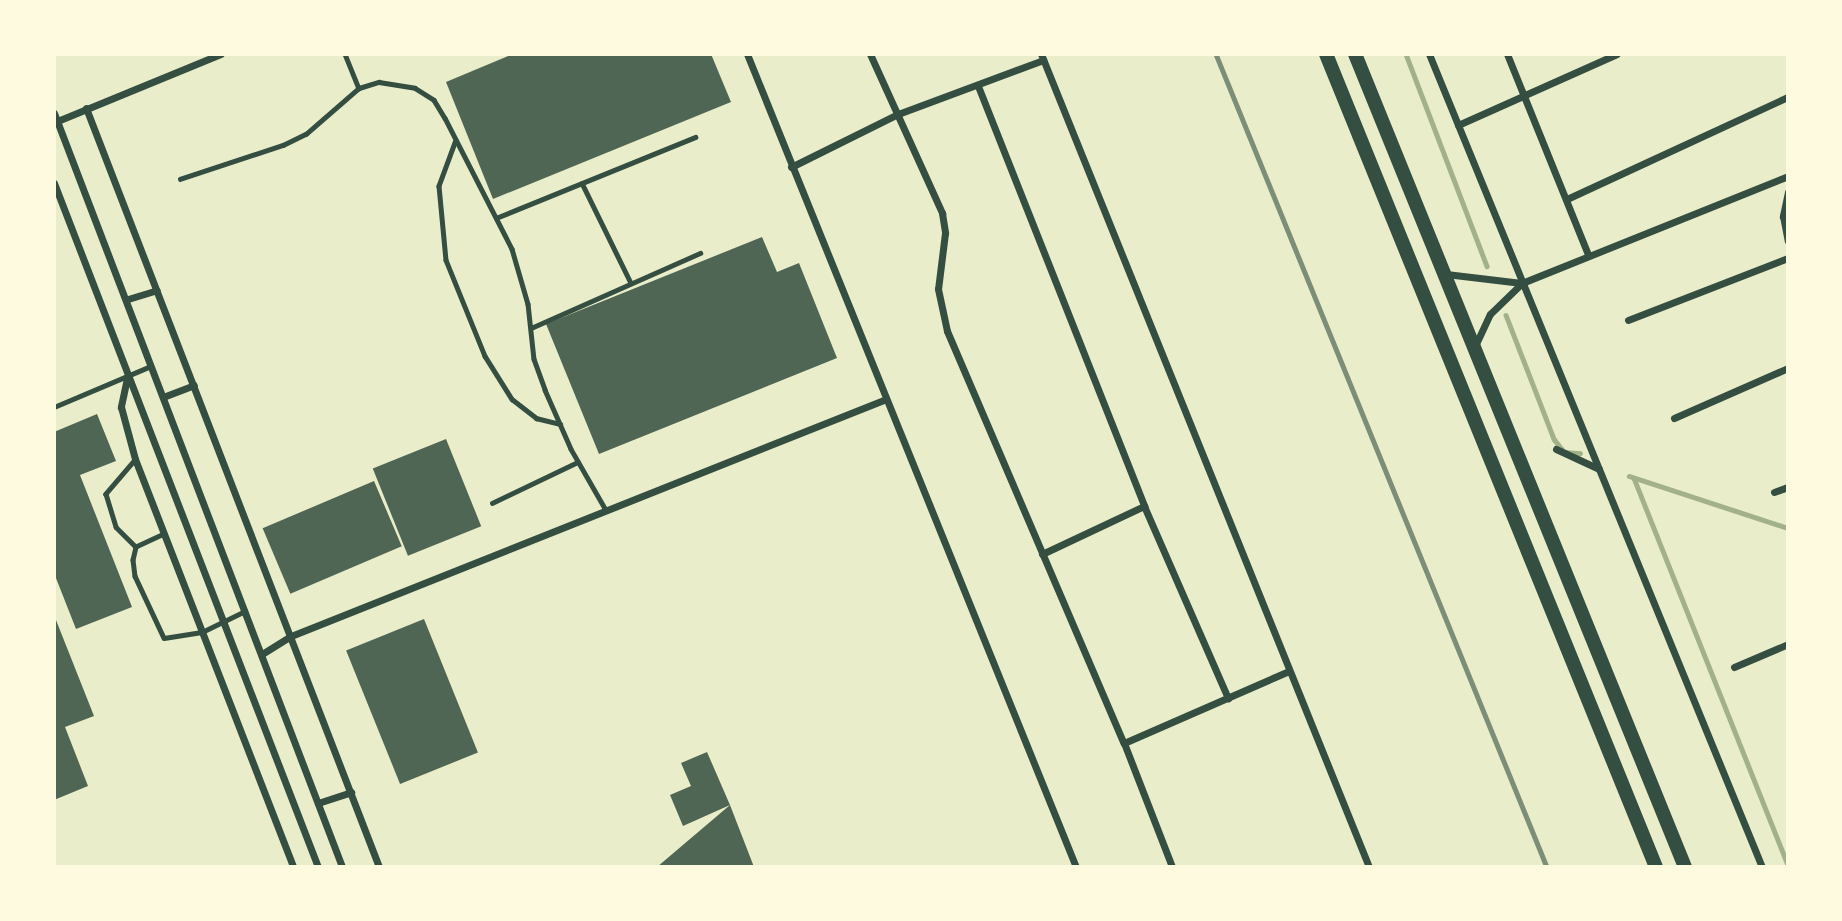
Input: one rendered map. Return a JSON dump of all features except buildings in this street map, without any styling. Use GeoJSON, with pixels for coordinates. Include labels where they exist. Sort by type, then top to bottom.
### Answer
{"type":"FeatureCollection","features":[{"type":"Feature","properties":{"kind":"main road"},"geometry":{"type":"LineString","coordinates":[[1326,54],[1656,867]]}},
{"type":"Feature","properties":{"kind":"main road"},"geometry":{"type":"LineString","coordinates":[[1355,54],[1685,867]]}},
{"type":"Feature","properties":{"kind":"street"},"geometry":{"type":"LineString","coordinates":[[221,54],[55,119],[128,299],[342,867]]}},
{"type":"Feature","properties":{"kind":"street"},"geometry":{"type":"LineString","coordinates":[[747,54],[1076,867]]}},
{"type":"Feature","properties":{"kind":"street"},"geometry":{"type":"LineString","coordinates":[[870,54],[942,213],[945,233],[938,289],[947,331],[1124,743],[1172,867]]}},
{"type":"Feature","properties":{"kind":"street"},"geometry":{"type":"LineString","coordinates":[[1429,54],[1762,867]]}},
{"type":"Feature","properties":{"kind":"street"},"geometry":{"type":"LineString","coordinates":[[1507,54],[1569,198],[1588,254]]}},
{"type":"Feature","properties":{"kind":"street"},"geometry":{"type":"LineString","coordinates":[[1458,125],[1617,54]]}},
{"type":"Feature","properties":{"kind":"street"},"geometry":{"type":"LineString","coordinates":[[791,167],[898,114],[978,86],[1042,57],[1369,867]]}},
{"type":"Feature","properties":{"kind":"street"},"geometry":{"type":"LineString","coordinates":[[978,86],[1144,506],[1228,698]]}},
{"type":"Feature","properties":{"kind":"street"},"geometry":{"type":"LineString","coordinates":[[1569,198],[1788,97]]}},
{"type":"Feature","properties":{"kind":"street"},"geometry":{"type":"LineString","coordinates":[[86,108],[379,867]]}},
{"type":"Feature","properties":{"kind":"street"},"geometry":{"type":"LineString","coordinates":[[1474,348],[1490,314],[1522,283],[1588,254],[1788,176]]}},
{"type":"Feature","properties":{"kind":"street"},"geometry":{"type":"LineString","coordinates":[[54,183],[221,623],[318,867]]}},
{"type":"Feature","properties":{"kind":"street"},"geometry":{"type":"LineString","coordinates":[[1788,192],[1783,216],[1788,240]]}},
{"type":"Feature","properties":{"kind":"street"},"geometry":{"type":"LineString","coordinates":[[1628,320],[1788,258]]}},
{"type":"Feature","properties":{"kind":"street"},"geometry":{"type":"LineString","coordinates":[[1444,274],[1522,283]]}},
{"type":"Feature","properties":{"kind":"street"},"geometry":{"type":"LineString","coordinates":[[128,299],[157,290]]}},
{"type":"Feature","properties":{"kind":"street"},"geometry":{"type":"LineString","coordinates":[[1674,418],[1788,368]]}},
{"type":"Feature","properties":{"kind":"street"},"geometry":{"type":"LineString","coordinates":[[127,378],[121,407],[135,459],[293,867]]}},
{"type":"Feature","properties":{"kind":"street"},"geometry":{"type":"LineString","coordinates":[[163,397],[194,385]]}},
{"type":"Feature","properties":{"kind":"street"},"geometry":{"type":"LineString","coordinates":[[262,654],[291,636],[886,399]]}},
{"type":"Feature","properties":{"kind":"street"},"geometry":{"type":"LineString","coordinates":[[1556,449],[1599,470]]}},
{"type":"Feature","properties":{"kind":"street"},"geometry":{"type":"LineString","coordinates":[[1774,492],[1788,486]]}},
{"type":"Feature","properties":{"kind":"street"},"geometry":{"type":"LineString","coordinates":[[1042,554],[1144,506]]}},
{"type":"Feature","properties":{"kind":"street"},"geometry":{"type":"LineString","coordinates":[[1734,667],[1788,644]]}},
{"type":"Feature","properties":{"kind":"street"},"geometry":{"type":"LineString","coordinates":[[1124,743],[1289,671]]}},
{"type":"Feature","properties":{"kind":"street"},"geometry":{"type":"LineString","coordinates":[[318,803],[351,792]]}},
{"type":"Feature","properties":{"kind":"lane"},"geometry":{"type":"LineString","coordinates":[[345,54],[359,88]]}},
{"type":"Feature","properties":{"kind":"lane"},"geometry":{"type":"LineString","coordinates":[[180,179],[283,145],[306,134],[359,88],[379,82],[415,88],[434,100],[512,249],[531,328],[534,359],[578,462],[606,510]]}},
{"type":"Feature","properties":{"kind":"lane"},"geometry":{"type":"LineString","coordinates":[[496,218],[695,137]]}},
{"type":"Feature","properties":{"kind":"lane"},"geometry":{"type":"LineString","coordinates":[[456,140],[439,186],[446,260],[485,356],[512,399],[536,418],[560,424]]}},
{"type":"Feature","properties":{"kind":"lane"},"geometry":{"type":"LineString","coordinates":[[582,183],[631,283]]}},
{"type":"Feature","properties":{"kind":"lane"},"geometry":{"type":"LineString","coordinates":[[531,328],[701,253]]}},
{"type":"Feature","properties":{"kind":"lane"},"geometry":{"type":"LineString","coordinates":[[54,407],[151,366]]}},
{"type":"Feature","properties":{"kind":"lane"},"geometry":{"type":"LineString","coordinates":[[135,459],[106,494],[116,527],[136,547],[135,576],[158,633],[174,639],[202,632],[246,611]]}},
{"type":"Feature","properties":{"kind":"lane"},"geometry":{"type":"LineString","coordinates":[[492,503],[578,462]]}},
{"type":"Feature","properties":{"kind":"lane"},"geometry":{"type":"LineString","coordinates":[[136,547],[164,534]]}},
{"type":"Feature","properties":{"kind":"waterway"},"geometry":{"type":"LineString","coordinates":[[1406,54],[1487,266]]}},
{"type":"Feature","properties":{"kind":"waterway"},"geometry":{"type":"LineString","coordinates":[[1506,315],[1554,439],[1564,452],[1580,453]]}},
{"type":"Feature","properties":{"kind":"waterway"},"geometry":{"type":"LineString","coordinates":[[1629,476],[1788,528]]}},
{"type":"Feature","properties":{"kind":"waterway"},"geometry":{"type":"LineString","coordinates":[[1634,478],[1788,865]]}},
{"type":"Feature","properties":{"kind":"railway"},"geometry":{"type":"LineString","coordinates":[[1216,54],[1547,867]]}}]}
